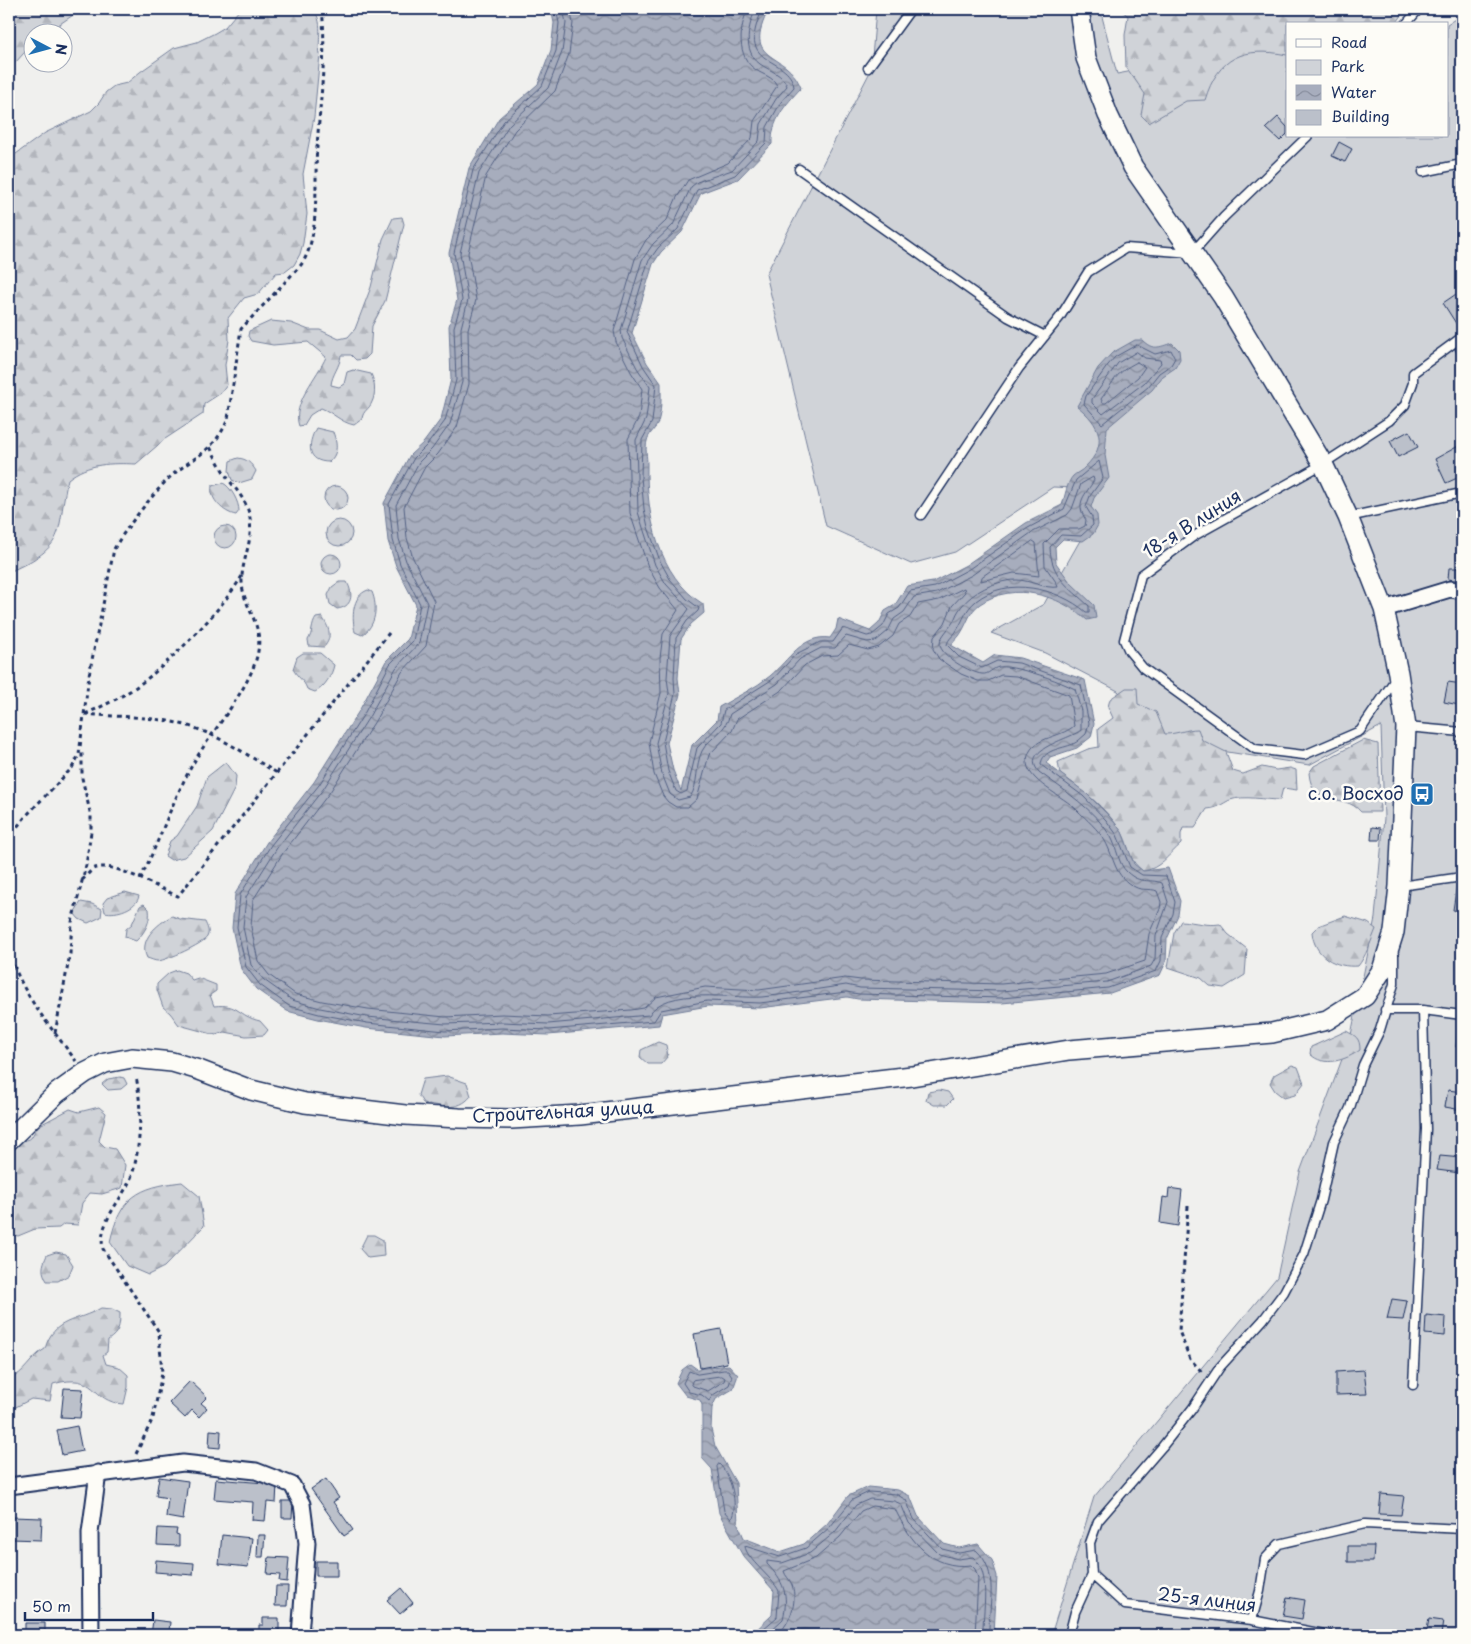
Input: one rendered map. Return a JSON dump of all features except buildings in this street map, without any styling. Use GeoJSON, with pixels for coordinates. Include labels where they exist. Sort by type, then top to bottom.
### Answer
{"type":"FeatureCollection","features":[{"type":"Feature","properties":{"kind":"street","name":"Строительная улица"},"geometry":{"type":"LineString","coordinates":[[9,1140],[58,1093],[85,1073],[105,1063],[132,1058],[172,1062],[251,1090],[305,1103],[405,1115],[511,1119],[628,1111],[912,1076],[1069,1050],[1272,1033],[1327,1020],[1365,996],[1382,970],[1394,932],[1399,886],[1406,727],[1398,674],[1384,609],[1348,517],[1324,464],[1223,297],[1133,167],[1108,115],[1086,58],[1079,9]]}},
{"type":"Feature","properties":{"kind":"street"},"geometry":{"type":"LineString","coordinates":[[1384,609],[1450,589],[1462,591]]}},
{"type":"Feature","properties":{"kind":"street"},"geometry":{"type":"LineString","coordinates":[[9,1486],[184,1463],[256,1471],[292,1485],[302,1504],[307,1542],[300,1635]]}},
{"type":"Feature","properties":{"kind":"street"},"geometry":{"type":"LineString","coordinates":[[91,1635],[90,1532],[98,1473]]}},
{"type":"Feature","properties":{"kind":"lane"},"geometry":{"type":"LineString","coordinates":[[868,68],[911,9]]}},
{"type":"Feature","properties":{"kind":"lane"},"geometry":{"type":"LineString","coordinates":[[1408,22],[1419,9]]}},
{"type":"Feature","properties":{"kind":"lane"},"geometry":{"type":"LineString","coordinates":[[921,515],[1018,368],[1060,316],[1088,272],[1126,248],[1192,253],[1224,217],[1306,138]]}},
{"type":"Feature","properties":{"kind":"lane"},"geometry":{"type":"LineString","coordinates":[[1423,172],[1462,164]]}},
{"type":"Feature","properties":{"kind":"lane"},"geometry":{"type":"LineString","coordinates":[[799,168],[1008,317],[1045,336]]}},
{"type":"Feature","properties":{"kind":"lane","name":"18-я В линия"},"geometry":{"type":"LineString","coordinates":[[1398,674],[1360,731],[1348,738],[1304,755],[1255,749],[1143,668],[1129,651],[1124,640],[1142,574],[1194,536],[1324,464],[1389,421],[1405,405],[1412,383],[1413,372],[1462,337]]}},
{"type":"Feature","properties":{"kind":"lane"},"geometry":{"type":"LineString","coordinates":[[1348,517],[1462,493]]}},
{"type":"Feature","properties":{"kind":"lane"},"geometry":{"type":"LineString","coordinates":[[1406,727],[1462,732]]}},
{"type":"Feature","properties":{"kind":"lane"},"geometry":{"type":"LineString","coordinates":[[1399,886],[1462,877]]}},
{"type":"Feature","properties":{"kind":"lane"},"geometry":{"type":"LineString","coordinates":[[1069,1635],[1075,1612],[1092,1575],[1090,1543],[1098,1521],[1162,1447],[1220,1367],[1263,1320],[1284,1292],[1304,1254],[1321,1200],[1334,1142],[1350,1108],[1363,1064],[1380,1030],[1394,984],[1394,932]]}},
{"type":"Feature","properties":{"kind":"lane"},"geometry":{"type":"LineString","coordinates":[[1385,1010],[1423,1010],[1462,1015]]}},
{"type":"Feature","properties":{"kind":"lane"},"geometry":{"type":"LineString","coordinates":[[1413,1385],[1426,1129],[1423,1010]]}},
{"type":"Feature","properties":{"kind":"lane"},"geometry":{"type":"LineString","coordinates":[[1252,1620],[1260,1592],[1265,1559],[1279,1544],[1365,1524],[1462,1529]]}},
{"type":"Feature","properties":{"kind":"lane","name":"25-я линия"},"geometry":{"type":"LineString","coordinates":[[1092,1575],[1125,1605],[1252,1620],[1329,1635]]}},
{"type":"Feature","properties":{"kind":"path"},"geometry":{"type":"LineString","coordinates":[[9,840],[12,833],[26,816],[72,768],[79,755],[89,675],[114,549],[120,537],[166,481],[210,447],[223,432],[228,419],[234,365],[241,329],[301,264],[308,248],[314,210],[316,152],[322,89],[322,9]]}},
{"type":"Feature","properties":{"kind":"path"},"geometry":{"type":"LineString","coordinates":[[140,880],[157,846],[173,803],[211,736],[244,686],[258,654],[258,627],[242,584],[242,575],[249,550],[252,520],[247,504],[210,447]]}},
{"type":"Feature","properties":{"kind":"path"},"geometry":{"type":"LineString","coordinates":[[85,714],[112,702],[138,686],[207,622],[242,575]]}},
{"type":"Feature","properties":{"kind":"path"},"geometry":{"type":"LineString","coordinates":[[82,880],[92,870],[100,867],[130,874],[178,896],[389,633]]}},
{"type":"Feature","properties":{"kind":"path"},"geometry":{"type":"LineString","coordinates":[[85,714],[181,724],[211,736],[276,773]]}},
{"type":"Feature","properties":{"kind":"path"},"geometry":{"type":"LineString","coordinates":[[55,1033],[70,954],[72,922],[91,832],[90,816],[82,778],[81,744]]}},
{"type":"Feature","properties":{"kind":"path"},"geometry":{"type":"LineString","coordinates":[[9,950],[17,976],[26,994],[85,1073]]}},
{"type":"Feature","properties":{"kind":"path"},"geometry":{"type":"LineString","coordinates":[[132,1058],[140,1109],[139,1136],[133,1173],[111,1214],[101,1240],[103,1249],[158,1332],[162,1373],[153,1418],[134,1458]]}},
{"type":"Feature","properties":{"kind":"path"},"geometry":{"type":"LineString","coordinates":[[1188,1206],[1179,1331],[1190,1359],[1210,1381]]}},
{"type":"Feature","properties":{"kind":"green space"},"geometry":{"type":"Polygon","coordinates":[[[9,9],[82,9],[63,22],[22,22],[22,55],[15,63],[9,66],[9,9]]]}},
{"type":"Feature","properties":{"kind":"green space"},"geometry":{"type":"Polygon","coordinates":[[[115,9],[167,9],[124,14],[115,9]]]}},
{"type":"Feature","properties":{"kind":"green space"},"geometry":{"type":"Polygon","coordinates":[[[240,9],[312,9],[318,19],[320,54],[314,117],[303,174],[307,214],[300,254],[294,265],[285,272],[276,273],[258,294],[244,298],[228,318],[229,340],[225,365],[227,385],[221,393],[204,404],[203,414],[165,439],[136,464],[100,465],[84,470],[68,479],[59,526],[51,545],[42,554],[28,563],[9,572],[9,159],[45,133],[91,111],[106,92],[114,86],[127,83],[174,48],[197,42],[225,27],[240,9]]]}},
{"type":"Feature","properties":{"kind":"green space"},"geometry":{"type":"Polygon","coordinates":[[[876,9],[1100,9],[1117,74],[1286,42],[1286,138],[1448,138],[1448,23],[1462,15],[1462,1635],[1051,1635],[1094,1497],[1277,1277],[1300,1172],[1351,1035],[1375,918],[1384,818],[1381,726],[1309,765],[1209,749],[1165,751],[1118,691],[1045,653],[991,633],[1044,604],[1082,537],[1095,489],[1053,487],[955,552],[911,564],[826,526],[766,274],[871,70],[876,9]]]}},
{"type":"Feature","properties":{"kind":"green space"},"geometry":{"type":"Polygon","coordinates":[[[1120,9],[1406,9],[1397,22],[1286,22],[1286,55],[1258,52],[1235,58],[1225,64],[1217,74],[1210,85],[1205,100],[1186,101],[1149,123],[1141,115],[1145,94],[1126,67],[1125,35],[1128,16],[1120,9]]]}},
{"type":"Feature","properties":{"kind":"green space"},"geometry":{"type":"Polygon","coordinates":[[[402,217],[404,224],[385,301],[372,326],[370,354],[365,359],[356,360],[351,355],[341,355],[331,385],[339,387],[344,384],[347,372],[353,370],[371,374],[374,392],[371,405],[362,419],[354,425],[321,408],[310,415],[304,425],[299,426],[298,417],[302,400],[326,357],[308,342],[273,345],[251,341],[248,336],[249,331],[271,321],[291,323],[309,330],[320,330],[339,339],[348,337],[355,329],[371,287],[383,239],[393,218],[402,217]]]}},
{"type":"Feature","properties":{"kind":"green space"},"geometry":{"type":"Polygon","coordinates":[[[316,428],[333,432],[336,451],[329,462],[316,459],[311,451],[311,440],[316,428]]]}},
{"type":"Feature","properties":{"kind":"green space"},"geometry":{"type":"Polygon","coordinates":[[[238,458],[246,460],[256,471],[252,479],[239,483],[232,480],[229,471],[230,461],[238,458]]]}},
{"type":"Feature","properties":{"kind":"green space"},"geometry":{"type":"Polygon","coordinates":[[[223,483],[232,491],[236,499],[239,511],[236,515],[231,514],[218,505],[213,496],[212,486],[223,483]]]}},
{"type":"Feature","properties":{"kind":"green space"},"geometry":{"type":"Polygon","coordinates":[[[336,486],[344,490],[348,498],[344,506],[336,510],[328,506],[324,498],[328,490],[336,486]]]}},
{"type":"Feature","properties":{"kind":"green space"},"geometry":{"type":"Polygon","coordinates":[[[339,520],[348,524],[352,533],[348,542],[339,546],[330,542],[326,533],[330,524],[339,520]]]}},
{"type":"Feature","properties":{"kind":"green space"},"geometry":{"type":"Polygon","coordinates":[[[225,526],[233,529],[236,537],[233,545],[225,548],[217,545],[214,537],[217,529],[225,526]]]}},
{"type":"Feature","properties":{"kind":"green space"},"geometry":{"type":"Polygon","coordinates":[[[331,554],[338,557],[341,564],[338,571],[331,574],[324,571],[321,564],[324,557],[331,554]]]}},
{"type":"Feature","properties":{"kind":"green space"},"geometry":{"type":"Polygon","coordinates":[[[339,582],[347,582],[351,596],[346,606],[337,609],[330,604],[328,595],[332,587],[339,582]]]}},
{"type":"Feature","properties":{"kind":"green space"},"geometry":{"type":"Polygon","coordinates":[[[368,590],[372,592],[375,610],[370,627],[362,635],[355,632],[353,621],[354,608],[358,597],[368,590]]]}},
{"type":"Feature","properties":{"kind":"green space"},"geometry":{"type":"Polygon","coordinates":[[[322,617],[328,628],[329,636],[327,643],[324,647],[309,646],[308,640],[314,621],[316,618],[322,617]]]}},
{"type":"Feature","properties":{"kind":"green space"},"geometry":{"type":"Polygon","coordinates":[[[303,653],[320,653],[334,665],[328,680],[315,692],[307,689],[293,669],[297,657],[303,653]]]}},
{"type":"Feature","properties":{"kind":"green space"},"geometry":{"type":"Polygon","coordinates":[[[1126,688],[1137,688],[1138,704],[1156,712],[1165,734],[1198,729],[1202,740],[1226,752],[1233,771],[1243,774],[1262,767],[1276,770],[1290,768],[1296,770],[1297,790],[1283,788],[1280,800],[1236,799],[1207,809],[1195,828],[1183,828],[1181,844],[1168,857],[1149,870],[1143,871],[1131,857],[1124,837],[1115,822],[1077,786],[1060,774],[1058,762],[1088,749],[1099,747],[1098,729],[1113,718],[1108,707],[1110,699],[1126,688]]]}},
{"type":"Feature","properties":{"kind":"green space"},"geometry":{"type":"Polygon","coordinates":[[[1363,740],[1378,744],[1380,812],[1361,812],[1346,802],[1322,796],[1311,784],[1309,773],[1314,766],[1363,740]]]}},
{"type":"Feature","properties":{"kind":"green space"},"geometry":{"type":"Polygon","coordinates":[[[226,762],[236,776],[235,788],[213,831],[184,857],[171,860],[165,856],[170,841],[177,836],[197,806],[207,777],[226,762]]]}},
{"type":"Feature","properties":{"kind":"green space"},"geometry":{"type":"Polygon","coordinates":[[[125,892],[139,896],[134,904],[125,910],[105,912],[103,903],[107,898],[125,892]]]}},
{"type":"Feature","properties":{"kind":"green space"},"geometry":{"type":"Polygon","coordinates":[[[81,902],[92,904],[102,909],[101,917],[88,923],[79,919],[74,913],[81,902]]]}},
{"type":"Feature","properties":{"kind":"green space"},"geometry":{"type":"Polygon","coordinates":[[[144,904],[149,909],[145,930],[136,941],[125,937],[126,929],[132,924],[140,906],[144,904]]]}},
{"type":"Feature","properties":{"kind":"green space"},"geometry":{"type":"Polygon","coordinates":[[[172,916],[180,919],[205,922],[208,931],[207,937],[169,958],[158,961],[147,958],[145,945],[150,933],[160,923],[172,916]]]}},
{"type":"Feature","properties":{"kind":"green space"},"geometry":{"type":"Polygon","coordinates":[[[1345,916],[1368,923],[1376,929],[1366,953],[1358,966],[1341,965],[1327,959],[1321,954],[1314,940],[1312,932],[1318,926],[1345,916]]]}},
{"type":"Feature","properties":{"kind":"green space"},"geometry":{"type":"Polygon","coordinates":[[[1181,921],[1220,924],[1228,934],[1247,949],[1245,975],[1224,988],[1210,986],[1201,978],[1168,967],[1174,933],[1181,921]]]}},
{"type":"Feature","properties":{"kind":"green space"},"geometry":{"type":"Polygon","coordinates":[[[177,970],[186,973],[192,980],[198,978],[216,985],[216,991],[210,995],[214,1006],[234,1008],[260,1021],[268,1030],[264,1035],[246,1036],[225,1032],[216,1035],[179,1025],[163,1007],[157,990],[157,984],[169,973],[177,970]]]}},
{"type":"Feature","properties":{"kind":"green space"},"geometry":{"type":"Polygon","coordinates":[[[1346,1031],[1357,1038],[1360,1050],[1348,1057],[1328,1062],[1322,1061],[1310,1054],[1311,1047],[1346,1031]]]}},
{"type":"Feature","properties":{"kind":"green space"},"geometry":{"type":"Polygon","coordinates":[[[658,1042],[666,1045],[668,1056],[661,1064],[648,1064],[640,1057],[641,1050],[658,1042]]]}},
{"type":"Feature","properties":{"kind":"green space"},"geometry":{"type":"Polygon","coordinates":[[[1292,1065],[1298,1067],[1304,1083],[1295,1095],[1284,1098],[1275,1091],[1270,1083],[1274,1075],[1292,1065]]]}},
{"type":"Feature","properties":{"kind":"green space"},"geometry":{"type":"Polygon","coordinates":[[[447,1076],[467,1083],[471,1096],[461,1104],[449,1107],[423,1103],[418,1095],[423,1079],[447,1076]]]}},
{"type":"Feature","properties":{"kind":"green space"},"geometry":{"type":"Polygon","coordinates":[[[124,1078],[127,1084],[121,1089],[108,1090],[102,1084],[108,1079],[124,1078]]]}},
{"type":"Feature","properties":{"kind":"green space"},"geometry":{"type":"Polygon","coordinates":[[[939,1090],[948,1092],[953,1099],[947,1105],[934,1105],[926,1100],[928,1092],[939,1090]]]}},
{"type":"Feature","properties":{"kind":"green space"},"geometry":{"type":"Polygon","coordinates":[[[99,1107],[106,1113],[99,1141],[105,1147],[115,1149],[125,1165],[122,1188],[102,1194],[90,1193],[82,1203],[78,1225],[64,1224],[59,1228],[35,1229],[18,1236],[11,1234],[9,1223],[16,1209],[9,1196],[9,1155],[18,1143],[31,1138],[38,1126],[70,1109],[79,1112],[99,1107]]]}},
{"type":"Feature","properties":{"kind":"green space"},"geometry":{"type":"Polygon","coordinates":[[[182,1182],[199,1196],[204,1226],[164,1267],[148,1275],[127,1266],[110,1242],[119,1214],[133,1197],[143,1191],[182,1182]]]}},
{"type":"Feature","properties":{"kind":"green space"},"geometry":{"type":"Polygon","coordinates":[[[367,1235],[374,1235],[383,1240],[384,1256],[368,1258],[360,1249],[367,1235]]]}},
{"type":"Feature","properties":{"kind":"green space"},"geometry":{"type":"Polygon","coordinates":[[[56,1252],[66,1254],[73,1265],[69,1275],[58,1281],[47,1281],[43,1271],[44,1262],[47,1255],[56,1252]]]}},
{"type":"Feature","properties":{"kind":"green space"},"geometry":{"type":"Polygon","coordinates":[[[101,1308],[112,1309],[120,1313],[118,1329],[115,1335],[108,1340],[107,1352],[103,1355],[106,1364],[119,1367],[128,1375],[128,1387],[124,1404],[105,1398],[93,1388],[79,1381],[68,1381],[53,1384],[50,1401],[31,1399],[12,1409],[9,1423],[9,1379],[15,1377],[35,1356],[45,1349],[54,1331],[60,1326],[101,1308]]]}},
{"type":"Feature","properties":{"kind":"water"},"geometry":{"type":"Polygon","coordinates":[[[551,9],[769,9],[761,27],[760,39],[763,48],[769,55],[786,67],[801,88],[780,114],[774,128],[772,144],[738,179],[701,193],[682,232],[661,252],[653,264],[632,333],[647,363],[661,383],[659,420],[647,441],[646,447],[647,483],[652,523],[665,561],[675,577],[688,592],[703,604],[704,613],[691,624],[681,639],[678,678],[680,694],[667,743],[673,770],[681,791],[692,745],[717,720],[719,707],[770,676],[804,644],[811,640],[830,638],[836,629],[838,619],[870,631],[879,623],[885,611],[895,605],[907,586],[933,582],[966,565],[1026,523],[1062,505],[1071,479],[1092,459],[1099,442],[1096,427],[1077,406],[1098,368],[1112,353],[1135,340],[1142,340],[1153,347],[1172,343],[1179,350],[1180,359],[1175,368],[1163,376],[1152,390],[1107,428],[1105,455],[1109,478],[1094,498],[1091,507],[1097,515],[1098,525],[1093,534],[1083,541],[1063,539],[1055,547],[1056,563],[1070,582],[1094,605],[1096,618],[1087,620],[1063,604],[1036,594],[1007,593],[993,597],[976,607],[951,645],[983,663],[995,655],[1020,658],[1085,680],[1094,724],[1091,737],[1077,748],[1050,757],[1046,763],[1086,793],[1110,817],[1122,832],[1134,864],[1143,871],[1168,868],[1180,901],[1178,915],[1167,939],[1166,962],[1160,975],[1110,993],[1002,1003],[858,999],[847,997],[760,1008],[708,1006],[662,1014],[659,1025],[548,1035],[502,1033],[445,1036],[366,1028],[287,1011],[256,989],[241,969],[232,928],[235,894],[267,842],[314,782],[359,711],[386,661],[408,639],[416,605],[396,566],[388,541],[384,503],[410,455],[424,442],[441,419],[451,379],[449,326],[457,300],[449,253],[469,168],[499,118],[538,84],[551,50],[554,23],[551,9]]]}},
{"type":"Feature","properties":{"kind":"water"},"geometry":{"type":"Polygon","coordinates":[[[690,1364],[697,1369],[729,1365],[738,1375],[733,1389],[716,1399],[712,1408],[711,1429],[715,1446],[736,1483],[738,1524],[744,1538],[780,1552],[804,1544],[827,1524],[848,1496],[868,1487],[898,1490],[910,1496],[918,1516],[944,1544],[959,1548],[978,1544],[992,1560],[997,1576],[994,1635],[751,1635],[772,1615],[774,1591],[743,1556],[719,1513],[712,1469],[702,1458],[702,1405],[700,1400],[686,1396],[676,1383],[682,1370],[690,1364]]]}},
{"type":"Feature","properties":{"kind":"place","name":"с.о. Восход"},"geometry":{"type":"Point","coordinates":[1422,794]}}]}
